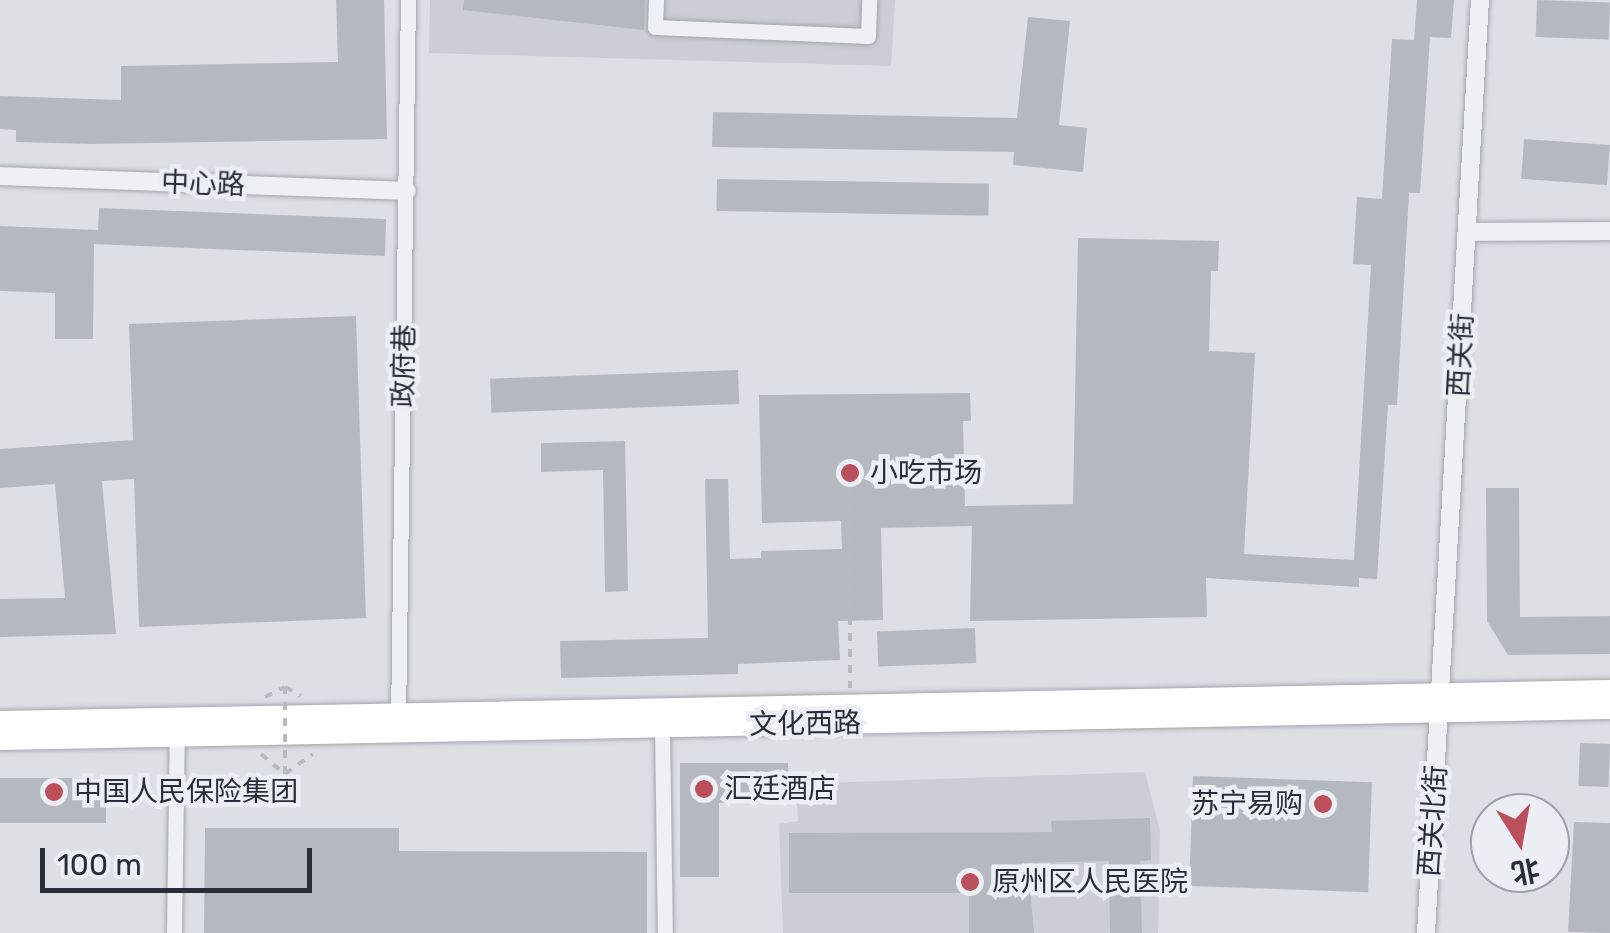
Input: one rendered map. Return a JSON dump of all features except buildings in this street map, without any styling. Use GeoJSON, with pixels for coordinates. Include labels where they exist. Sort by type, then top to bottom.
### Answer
{"type":"FeatureCollection","features":[{"type":"Feature","properties":{"kind":"main road","name":"文化西路"},"geometry":{"type":"LineString","coordinates":[[398,723],[662,727],[1441,700],[1610,690]]}},
{"type":"Feature","properties":{"kind":"main road","name":"文化西路"},"geometry":{"type":"LineString","coordinates":[[0,721],[177,727],[398,723],[850,704],[1441,700],[1610,709]]}},
{"type":"Feature","properties":{"kind":"main road","name":"文化西路"},"geometry":{"type":"LineString","coordinates":[[0,740],[177,727]]}},
{"type":"Feature","properties":{"kind":"street","name":"政府巷"},"geometry":{"type":"LineString","coordinates":[[398,723],[408,0]]}},
{"type":"Feature","properties":{"kind":"street"},"geometry":{"type":"LineString","coordinates":[[656,0],[655,26],[868,36],[869,0]]}},
{"type":"Feature","properties":{"kind":"street","name":"西关街"},"geometry":{"type":"LineString","coordinates":[[1441,700],[1480,0]]}},
{"type":"Feature","properties":{"kind":"street","name":"中心路"},"geometry":{"type":"LineString","coordinates":[[0,176],[406,191]]}},
{"type":"Feature","properties":{"kind":"street"},"geometry":{"type":"LineString","coordinates":[[1468,232],[1610,231]]}},
{"type":"Feature","properties":{"kind":"street","name":"西关北街"},"geometry":{"type":"LineString","coordinates":[[1426,933],[1441,700]]}},
{"type":"Feature","properties":{"kind":"street"},"geometry":{"type":"LineString","coordinates":[[174,933],[177,727]]}},
{"type":"Feature","properties":{"kind":"street"},"geometry":{"type":"LineString","coordinates":[[662,727],[666,933]]}},
{"type":"Feature","properties":{"kind":"path"},"geometry":{"type":"LineString","coordinates":[[850,473],[850,704]]}},
{"type":"Feature","properties":{"kind":"path"},"geometry":{"type":"LineString","coordinates":[[285,774],[286,687]]}},
{"type":"Feature","properties":{"kind":"shaded area"},"geometry":{"type":"Polygon","coordinates":[[[430,0],[895,0],[891,66],[429,53],[430,0]]]}},
{"type":"Feature","properties":{"kind":"shaded area","name":"原州区人民医院"},"geometry":{"type":"Polygon","coordinates":[[[1145,772],[1160,831],[1158,933],[783,933],[779,824],[798,821],[796,784],[1145,772]]]}},
{"type":"Feature","properties":{"kind":"place","name":"小吃市场"},"geometry":{"type":"Point","coordinates":[850,473]}},
{"type":"Feature","properties":{"kind":"place","name":"汇廷酒店"},"geometry":{"type":"Point","coordinates":[704,789]}},
{"type":"Feature","properties":{"kind":"place","name":"中国人民保险集团"},"geometry":{"type":"Point","coordinates":[54,792]}},
{"type":"Feature","properties":{"kind":"place","name":"苏宁易购"},"geometry":{"type":"Point","coordinates":[1323,804]}},
{"type":"Feature","properties":{"kind":"place","name":"原州区人民医院"},"geometry":{"type":"Point","coordinates":[970,882]}}]}
